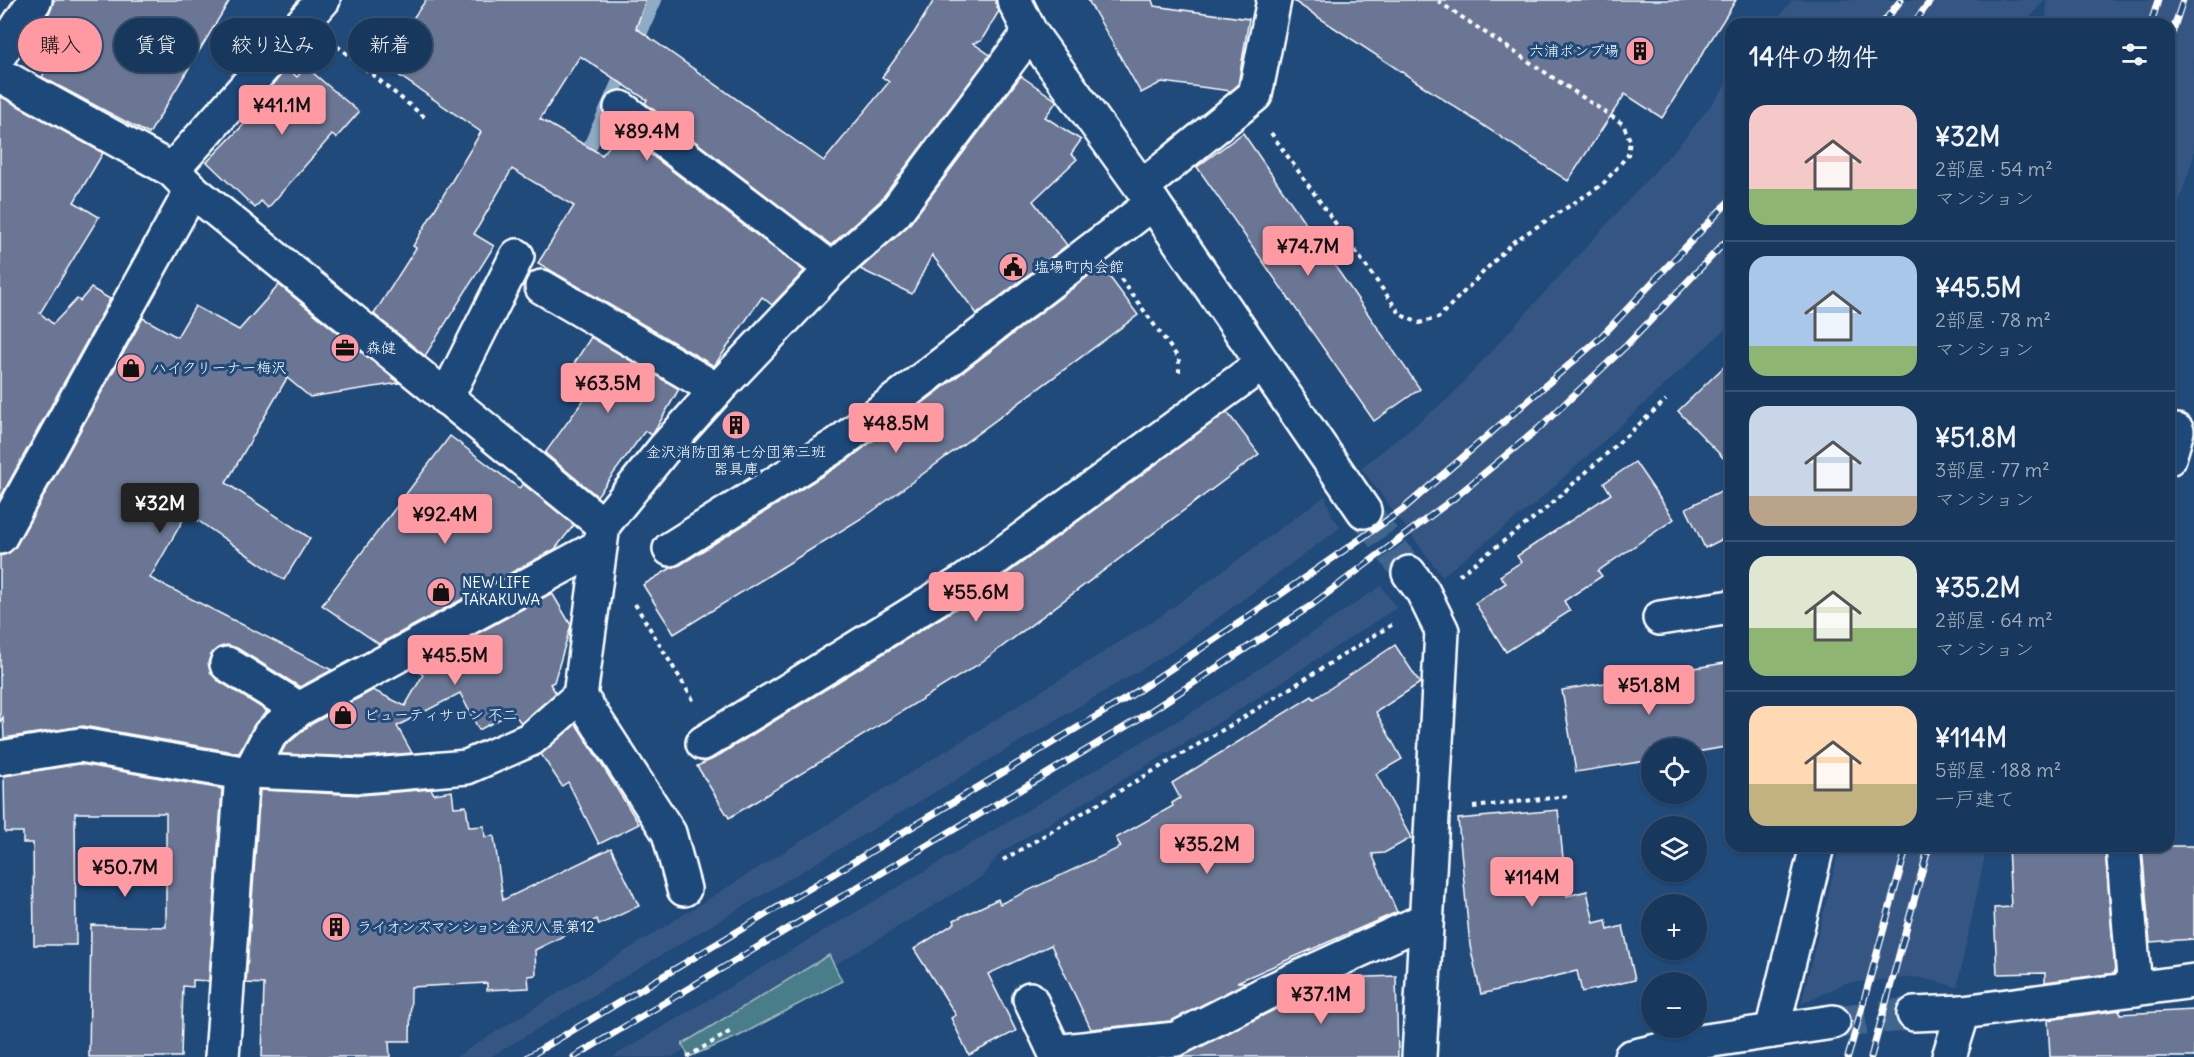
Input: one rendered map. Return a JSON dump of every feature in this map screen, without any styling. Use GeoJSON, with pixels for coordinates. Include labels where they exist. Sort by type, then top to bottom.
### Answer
{"type":"FeatureCollection","features":[{"type":"Feature","properties":{"kind":"street"},"geometry":{"type":"LineString","coordinates":[[0,54],[35,0]]}},
{"type":"Feature","properties":{"kind":"street"},"geometry":{"type":"LineString","coordinates":[[1014,0],[1030,32],[1148,195],[1364,511]]}},
{"type":"Feature","properties":{"kind":"street"},"geometry":{"type":"LineString","coordinates":[[670,549],[838,444],[1097,247],[1148,195],[1255,95],[1274,0]]}},
{"type":"Feature","properties":{"kind":"street"},"geometry":{"type":"LineString","coordinates":[[0,537],[182,180],[314,11]]}},
{"type":"Feature","properties":{"kind":"street"},"geometry":{"type":"LineString","coordinates":[[222,1057],[247,772],[270,734],[299,709],[602,536],[664,449],[717,390],[832,270],[894,214],[1030,32]]}},
{"type":"Feature","properties":{"kind":"street"},"geometry":{"type":"LineString","coordinates":[[0,75],[182,180],[446,398],[602,536]]}},
{"type":"Feature","properties":{"kind":"street"},"geometry":{"type":"LineString","coordinates":[[621,108],[832,270]]}},
{"type":"Feature","properties":{"kind":"street"},"geometry":{"type":"LineString","coordinates":[[446,398],[517,256]]}},
{"type":"Feature","properties":{"kind":"street"},"geometry":{"type":"LineString","coordinates":[[542,287],[717,390]]}},
{"type":"Feature","properties":{"kind":"street"},"geometry":{"type":"LineString","coordinates":[[709,740],[965,581],[1262,364]]}},
{"type":"Feature","properties":{"kind":"street"},"geometry":{"type":"LineString","coordinates":[[602,536],[580,696],[669,833],[684,889]]}},
{"type":"Feature","properties":{"kind":"street"},"geometry":{"type":"LineString","coordinates":[[1409,573],[1427,600],[1442,631],[1419,1057]]}},
{"type":"Feature","properties":{"kind":"street"},"geometry":{"type":"LineString","coordinates":[[1660,618],[1725,608]]}},
{"type":"Feature","properties":{"kind":"street"},"geometry":{"type":"LineString","coordinates":[[226,664],[299,709]]}},
{"type":"Feature","properties":{"kind":"street"},"geometry":{"type":"LineString","coordinates":[[0,758],[80,745],[247,772],[362,776],[467,767],[531,739],[580,696]]}},
{"type":"Feature","properties":{"kind":"street"},"geometry":{"type":"LineString","coordinates":[[1772,1031],[1816,852]]}},
{"type":"Feature","properties":{"kind":"street"},"geometry":{"type":"LineString","coordinates":[[2123,852],[2134,989]]}},
{"type":"Feature","properties":{"kind":"street"},"geometry":{"type":"LineString","coordinates":[[1030,999],[1055,1052],[1176,1039],[1270,991],[1425,920]]}},
{"type":"Feature","properties":{"kind":"street"},"geometry":{"type":"LineString","coordinates":[[1914,1014],[1963,1012],[2194,981]]}},
{"type":"Feature","properties":{"kind":"street"},"geometry":{"type":"LineString","coordinates":[[1949,1057],[1963,1012]]}},
{"type":"Feature","properties":{"kind":"street"},"geometry":{"type":"LineString","coordinates":[[1631,1057],[1686,1044],[1833,1022]]}},
{"type":"Feature","properties":{"kind":"path"},"geometry":{"type":"LineString","coordinates":[[1248,100],[1401,315],[1419,323],[1438,318],[1513,242],[1602,185],[1628,155],[1630,140],[1623,124],[1436,0]]}},
{"type":"Feature","properties":{"kind":"path"},"geometry":{"type":"LineString","coordinates":[[314,11],[427,119]]}},
{"type":"Feature","properties":{"kind":"path"},"geometry":{"type":"LineString","coordinates":[[1097,247],[1179,359],[1180,423]]}},
{"type":"Feature","properties":{"kind":"path"},"geometry":{"type":"LineString","coordinates":[[1004,860],[1231,725],[1427,600],[1542,512],[1666,400]]}},
{"type":"Feature","properties":{"kind":"path"},"geometry":{"type":"LineString","coordinates":[[632,599],[709,740]]}},
{"type":"Feature","properties":{"kind":"path"},"geometry":{"type":"LineString","coordinates":[[1432,812],[1568,796]]}},
{"type":"Feature","properties":{"kind":"path"},"geometry":{"type":"LineString","coordinates":[[687,1057],[731,1031]]}},
{"type":"Feature","properties":{"kind":"shaded area"},"geometry":{"type":"Polygon","coordinates":[[[1792,0],[2044,0],[2030,18],[1778,18],[1792,0]]]}},
{"type":"Feature","properties":{"kind":"shaded area"},"geometry":{"type":"Polygon","coordinates":[[[2046,0],[2194,0],[2194,155],[2175,214],[2175,18],[2047,18],[2046,0]]]}},
{"type":"Feature","properties":{"kind":"shaded area"},"geometry":{"type":"Polygon","coordinates":[[[1725,87],[1725,330],[1536,503],[1442,576],[1361,468],[1449,398],[1686,137],[1725,87]]]}},
{"type":"Feature","properties":{"kind":"shaded area"},"geometry":{"type":"Polygon","coordinates":[[[1325,496],[1332,516],[1341,527],[1177,648],[490,1057],[456,1057],[1158,618],[1325,496]]]}},
{"type":"Feature","properties":{"kind":"shaded area"},"geometry":{"type":"Polygon","coordinates":[[[1381,586],[1396,608],[1226,718],[1000,853],[983,876],[833,966],[672,1057],[612,1057],[1214,699],[1381,586]]]}},
{"type":"Feature","properties":{"kind":"shaded area"},"geometry":{"type":"Polygon","coordinates":[[[1839,852],[1986,852],[1957,987],[1918,977],[1846,983],[1801,1004],[1839,852]]]}},
{"type":"Feature","properties":{"kind":"green space"},"geometry":{"type":"Polygon","coordinates":[[[829,955],[842,981],[739,1036],[689,1057],[682,1044],[829,955]]]}},
{"type":"Feature","properties":{"kind":"building"},"geometry":{"type":"Polygon","coordinates":[[[54,0],[230,0],[219,18],[210,18],[210,33],[198,53],[198,18],[114,18],[114,72],[186,72],[149,134],[42,77],[45,72],[102,72],[102,18],[46,18],[54,0]]]}},
{"type":"Feature","properties":{"kind":"building"},"geometry":{"type":"Polygon","coordinates":[[[426,0],[646,0],[636,28],[824,161],[889,82],[882,77],[914,33],[934,0],[995,0],[999,11],[981,41],[973,43],[990,55],[880,201],[831,245],[645,103],[647,100],[580,56],[540,119],[602,155],[621,132],[804,271],[772,305],[762,297],[714,366],[538,263],[574,206],[512,169],[474,234],[494,246],[425,356],[374,314],[416,248],[413,246],[481,132],[394,72],[432,72],[432,18],[413,18],[426,0]]]}},
{"type":"Feature","properties":{"kind":"building"},"geometry":{"type":"Polygon","coordinates":[[[1088,0],[1152,0],[1154,6],[1249,19],[1238,85],[1231,91],[1162,82],[1141,93],[1088,0]]]}},
{"type":"Feature","properties":{"kind":"building"},"geometry":{"type":"Polygon","coordinates":[[[1292,0],[1736,0],[1662,118],[1625,94],[1568,181],[1292,0]]]}},
{"type":"Feature","properties":{"kind":"building"},"geometry":{"type":"Polygon","coordinates":[[[284,72],[291,72],[297,77],[302,72],[312,72],[359,112],[336,138],[332,135],[268,208],[261,201],[255,208],[207,162],[248,120],[245,117],[284,72]]]}},
{"type":"Feature","properties":{"kind":"building"},"geometry":{"type":"Polygon","coordinates":[[[1021,76],[1057,101],[1045,117],[1081,140],[1071,154],[1077,159],[1033,201],[1067,245],[977,314],[932,255],[912,294],[860,269],[909,225],[1021,76]]]}},
{"type":"Feature","properties":{"kind":"building"},"geometry":{"type":"Polygon","coordinates":[[[0,96],[103,153],[74,202],[99,217],[40,313],[53,324],[77,299],[80,301],[91,288],[110,299],[0,498],[0,96]]]}},
{"type":"Feature","properties":{"kind":"building"},"geometry":{"type":"Polygon","coordinates":[[[1243,133],[1420,389],[1374,421],[1197,167],[1243,133]]]}},
{"type":"Feature","properties":{"kind":"building"},"geometry":{"type":"Polygon","coordinates":[[[1103,268],[1138,315],[870,513],[674,634],[643,585],[680,565],[848,460],[1090,275],[1092,277],[1103,268]]]}},
{"type":"Feature","properties":{"kind":"building"},"geometry":{"type":"Polygon","coordinates":[[[279,285],[399,383],[310,397],[287,378],[226,483],[310,538],[284,580],[187,513],[150,578],[332,670],[300,687],[237,648],[227,645],[211,654],[208,663],[211,673],[217,680],[267,711],[254,725],[239,753],[83,726],[4,738],[3,717],[0,723],[0,556],[9,553],[16,546],[143,318],[177,337],[195,306],[239,330],[279,285]]]}},
{"type":"Feature","properties":{"kind":"building"},"geometry":{"type":"Polygon","coordinates":[[[591,337],[679,389],[652,435],[645,431],[597,496],[545,453],[588,394],[564,379],[591,337]]]}},
{"type":"Feature","properties":{"kind":"building"},"geometry":{"type":"Polygon","coordinates":[[[1725,366],[1725,460],[1678,411],[1725,366]]]}},
{"type":"Feature","properties":{"kind":"building"},"geometry":{"type":"Polygon","coordinates":[[[1227,412],[1259,454],[979,664],[729,818],[697,766],[713,759],[975,597],[1227,412]]]}},
{"type":"Feature","properties":{"kind":"building"},"geometry":{"type":"Polygon","coordinates":[[[450,436],[519,488],[523,484],[574,525],[555,549],[379,644],[322,605],[450,436]]]}},
{"type":"Feature","properties":{"kind":"building"},"geometry":{"type":"Polygon","coordinates":[[[1635,462],[1674,519],[1598,571],[1602,576],[1564,601],[1570,611],[1506,652],[1475,603],[1506,583],[1500,576],[1521,562],[1517,556],[1611,494],[1604,483],[1635,462]]]}},
{"type":"Feature","properties":{"kind":"building"},"geometry":{"type":"Polygon","coordinates":[[[1725,489],[1725,538],[1705,548],[1686,508],[1725,489]]]}},
{"type":"Feature","properties":{"kind":"building"},"geometry":{"type":"Polygon","coordinates":[[[552,593],[571,625],[554,682],[550,684],[556,693],[521,723],[513,712],[479,730],[460,693],[397,726],[412,753],[362,757],[281,754],[285,746],[310,725],[373,690],[405,706],[423,675],[414,668],[552,593]]]}},
{"type":"Feature","properties":{"kind":"building"},"geometry":{"type":"Polygon","coordinates":[[[1395,645],[1420,683],[1376,712],[1402,759],[1376,774],[1411,838],[1384,853],[1372,854],[1397,912],[1237,982],[1247,982],[1171,1021],[1091,1029],[1051,945],[988,974],[1016,1031],[969,1055],[951,1018],[956,1015],[914,949],[955,923],[954,920],[998,899],[1000,904],[1121,847],[1116,838],[1173,806],[1172,803],[1180,798],[1172,783],[1312,696],[1314,699],[1395,645]]]}},
{"type":"Feature","properties":{"kind":"building"},"geometry":{"type":"Polygon","coordinates":[[[1725,663],[1725,747],[1707,750],[1707,738],[1641,738],[1641,762],[1576,772],[1562,690],[1725,663]]]}},
{"type":"Feature","properties":{"kind":"building"},"geometry":{"type":"Polygon","coordinates":[[[576,724],[639,824],[599,844],[568,782],[562,786],[541,754],[576,724]]]}},
{"type":"Feature","properties":{"kind":"building"},"geometry":{"type":"Polygon","coordinates":[[[80,764],[222,789],[209,981],[193,980],[193,987],[183,986],[181,1057],[89,1057],[91,925],[166,927],[166,813],[75,813],[76,945],[34,945],[33,843],[23,843],[23,832],[5,832],[4,776],[80,764]]]}},
{"type":"Feature","properties":{"kind":"building"},"geometry":{"type":"Polygon","coordinates":[[[431,789],[434,794],[452,791],[454,807],[466,806],[469,827],[484,826],[485,837],[494,836],[503,900],[611,848],[639,906],[599,925],[597,919],[535,950],[536,975],[528,976],[529,988],[487,990],[487,983],[411,987],[410,1041],[389,1041],[390,1057],[262,1057],[264,984],[246,983],[260,790],[361,795],[431,789]]]}},
{"type":"Feature","properties":{"kind":"building"},"geometry":{"type":"Polygon","coordinates":[[[1558,810],[1567,896],[1587,891],[1594,923],[1606,920],[1608,930],[1623,926],[1635,980],[1582,992],[1577,971],[1481,994],[1470,946],[1458,819],[1558,810]]]}},
{"type":"Feature","properties":{"kind":"building"},"geometry":{"type":"Polygon","coordinates":[[[2175,846],[2194,846],[2194,939],[2150,942],[2142,852],[2175,852],[2175,846]]]}},
{"type":"Feature","properties":{"kind":"building"},"geometry":{"type":"Polygon","coordinates":[[[2008,852],[2105,852],[2115,973],[2045,982],[2045,973],[1997,974],[1994,908],[2011,907],[2008,852]]]}},
{"type":"Feature","properties":{"kind":"building"},"geometry":{"type":"Polygon","coordinates":[[[1396,976],[1398,1057],[1180,1057],[1343,978],[1396,976]]]}},
{"type":"Feature","properties":{"kind":"building"},"geometry":{"type":"Polygon","coordinates":[[[2120,1010],[2120,1014],[2194,1010],[2194,1057],[2050,1057],[2048,1020],[2120,1010]]]}},
{"type":"Feature","properties":{"kind":"waterway"},"geometry":{"type":"LineString","coordinates":[[634,48],[655,0]]}},
{"type":"Feature","properties":{"kind":"waterway"},"geometry":{"type":"LineString","coordinates":[[583,162],[626,65]]}},
{"type":"Feature","properties":{"kind":"tunnel"},"geometry":{"type":"LineString","coordinates":[[1364,511],[1409,573]]}},
{"type":"Feature","properties":{"kind":"tunnel"},"geometry":{"type":"LineString","coordinates":[[1833,1022],[1914,1014]]}},
{"type":"Feature","properties":{"kind":"railway"},"geometry":{"type":"LineString","coordinates":[[1887,18],[1901,0]]}},
{"type":"Feature","properties":{"kind":"railway"},"geometry":{"type":"LineString","coordinates":[[1918,18],[1931,0]]}},
{"type":"Feature","properties":{"kind":"railway"},"geometry":{"type":"LineString","coordinates":[[2153,18],[2158,0]]}},
{"type":"Feature","properties":{"kind":"railway"},"geometry":{"type":"LineString","coordinates":[[2175,25],[2183,0]]}},
{"type":"Feature","properties":{"kind":"railway"},"geometry":{"type":"LineString","coordinates":[[528,1057],[1127,698],[1402,510],[1599,339],[1725,205]]}},
{"type":"Feature","properties":{"kind":"railway"},"geometry":{"type":"LineString","coordinates":[[574,1057],[1140,718],[1309,607],[1453,499],[1539,428],[1627,345],[1725,242]]}},
{"type":"Feature","properties":{"kind":"railway"},"geometry":{"type":"LineString","coordinates":[[1848,1057],[1905,852]]}},
{"type":"Feature","properties":{"kind":"railway"},"geometry":{"type":"LineString","coordinates":[[1871,1057],[1927,852]]}},
{"type":"Feature","properties":{"kind":"place","name":"六浦ポンプ場"},"geometry":{"type":"Point","coordinates":[1640,51]}},
{"type":"Feature","properties":{"kind":"place","name":"塩場町内会館"},"geometry":{"type":"Point","coordinates":[1013,267]}},
{"type":"Feature","properties":{"kind":"place","name":"森健"},"geometry":{"type":"Point","coordinates":[345,348]}},
{"type":"Feature","properties":{"kind":"place","name":"ハイクリーナー梅沢"},"geometry":{"type":"Point","coordinates":[131,368]}},
{"type":"Feature","properties":{"kind":"place","name":"金沢消防団第七分団第三班 器具庫"},"geometry":{"type":"Point","coordinates":[736,425]}},
{"type":"Feature","properties":{"kind":"place","name":"NEW LIFE TAKAKUWA"},"geometry":{"type":"Point","coordinates":[441,592]}},
{"type":"Feature","properties":{"kind":"place","name":"ビューティサロン 不二"},"geometry":{"type":"Point","coordinates":[343,715]}},
{"type":"Feature","properties":{"kind":"place","name":"ライオンズマンション金沢八景第12"},"geometry":{"type":"Point","coordinates":[336,927]}}]}
